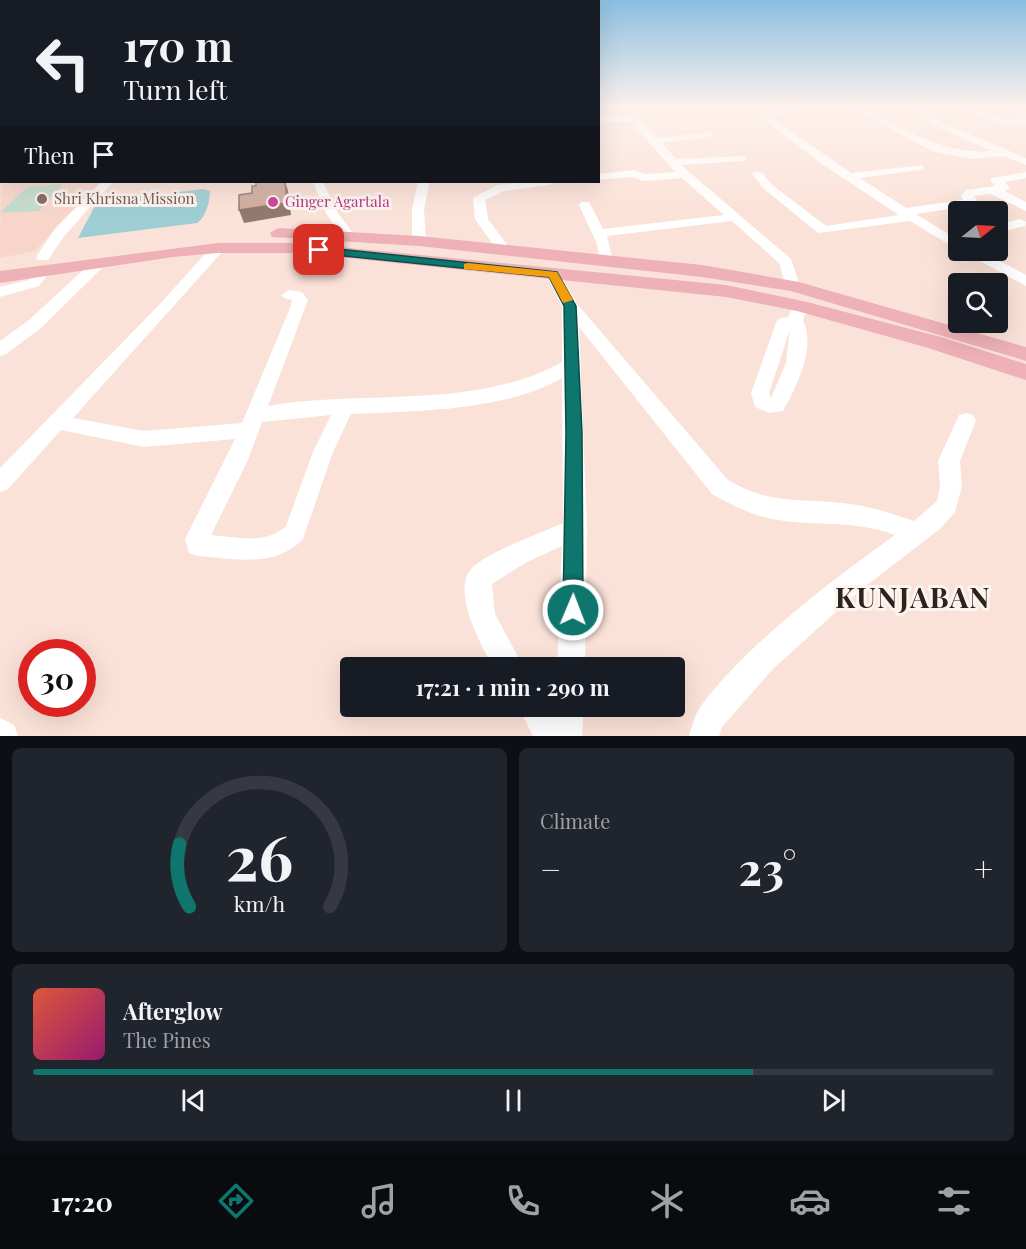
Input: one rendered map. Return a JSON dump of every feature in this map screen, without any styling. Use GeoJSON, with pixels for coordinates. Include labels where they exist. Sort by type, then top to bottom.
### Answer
{"type":"FeatureCollection","features":[{"type":"Feature","properties":{"kind":"main road"},"geometry":{"type":"LineString","coordinates":[[0,277],[43,263],[198,236],[273,233],[419,241],[605,258],[792,286],[1026,354]]}},
{"type":"Feature","properties":{"kind":"main road"},"geometry":{"type":"LineString","coordinates":[[0,264],[100,262],[218,248],[299,248],[726,291],[798,313],[933,342],[1026,372]]}},
{"type":"Feature","properties":{"kind":"street"},"geometry":{"type":"LineString","coordinates":[[656,141],[685,174],[786,262],[792,286]]}},
{"type":"Feature","properties":{"kind":"street"},"geometry":{"type":"LineString","coordinates":[[801,141],[906,215],[948,238]]}},
{"type":"Feature","properties":{"kind":"street"},"geometry":{"type":"LineString","coordinates":[[921,141],[936,149],[972,156],[1007,153]]}},
{"type":"Feature","properties":{"kind":"street"},"geometry":{"type":"LineString","coordinates":[[979,141],[1026,162]]}},
{"type":"Feature","properties":{"kind":"street"},"geometry":{"type":"LineString","coordinates":[[674,162],[742,158]]}},
{"type":"Feature","properties":{"kind":"street"},"geometry":{"type":"LineString","coordinates":[[851,176],[919,167]]}},
{"type":"Feature","properties":{"kind":"street"},"geometry":{"type":"LineString","coordinates":[[600,177],[634,173],[640,178],[685,174]]}},
{"type":"Feature","properties":{"kind":"street"},"geometry":{"type":"LineString","coordinates":[[758,174],[767,186],[823,230],[972,202],[967,195],[1005,187],[996,180],[1026,175]]}},
{"type":"Feature","properties":{"kind":"street"},"geometry":{"type":"LineString","coordinates":[[0,292],[34,283],[60,232],[106,183]]}},
{"type":"Feature","properties":{"kind":"street"},"geometry":{"type":"LineString","coordinates":[[318,183],[332,213],[348,236]]}},
{"type":"Feature","properties":{"kind":"street"},"geometry":{"type":"LineString","coordinates":[[419,241],[418,209],[424,183]]}},
{"type":"Feature","properties":{"kind":"street"},"geometry":{"type":"LineString","coordinates":[[504,250],[478,214],[476,206],[479,198],[501,188],[541,183]]}},
{"type":"Feature","properties":{"kind":"street"},"geometry":{"type":"LineString","coordinates":[[993,190],[1026,207]]}},
{"type":"Feature","properties":{"kind":"street"},"geometry":{"type":"LineString","coordinates":[[585,205],[604,244],[605,258]]}},
{"type":"Feature","properties":{"kind":"street"},"geometry":{"type":"LineString","coordinates":[[599,233],[736,217]]}},
{"type":"Feature","properties":{"kind":"street"},"geometry":{"type":"LineString","coordinates":[[1008,227],[1020,224]]}},
{"type":"Feature","properties":{"kind":"street"},"geometry":{"type":"LineString","coordinates":[[0,483],[56,422],[166,310],[218,248]]}},
{"type":"Feature","properties":{"kind":"street"},"geometry":{"type":"LineString","coordinates":[[988,261],[1026,281]]}},
{"type":"Feature","properties":{"kind":"street"},"geometry":{"type":"LineString","coordinates":[[0,350],[35,324],[100,262]]}},
{"type":"Feature","properties":{"kind":"street"},"geometry":{"type":"LineString","coordinates":[[553,274],[570,306],[720,487],[740,500],[782,512],[858,514],[917,533]]}},
{"type":"Feature","properties":{"kind":"street"},"geometry":{"type":"LineString","coordinates":[[290,295],[297,295],[300,300],[298,308],[237,460],[197,539],[198,545],[202,548],[256,550],[285,542],[295,532],[323,452],[345,407]]}},
{"type":"Feature","properties":{"kind":"street"},"geometry":{"type":"LineString","coordinates":[[570,306],[575,529],[571,657]]}},
{"type":"Feature","properties":{"kind":"street"},"geometry":{"type":"LineString","coordinates":[[56,422],[144,439],[251,423],[282,411],[488,394],[561,374],[570,366]]}},
{"type":"Feature","properties":{"kind":"street"},"geometry":{"type":"LineString","coordinates":[[704,736],[710,718],[764,658],[849,583],[933,521],[947,506],[951,486],[949,461],[966,420]]}},
{"type":"Feature","properties":{"kind":"street"},"geometry":{"type":"LineString","coordinates":[[504,657],[479,609],[476,593],[480,577],[516,555],[575,529]]}},
{"type":"Feature","properties":{"kind":"street"},"geometry":{"type":"LineString","coordinates":[[539,717],[550,736]]}},
{"type":"Feature","properties":{"kind":"street"},"geometry":{"type":"LineString","coordinates":[[567,736],[568,717]]}},
{"type":"Feature","properties":{"kind":"shaded area","name":"Shri Khrisna Mission"},"geometry":{"type":"Polygon","coordinates":[[[1,183],[101,183],[65,217],[35,251],[0,258],[1,183]]]}},
{"type":"Feature","properties":{"kind":"green space"},"geometry":{"type":"Polygon","coordinates":[[[63,184],[39,211],[0,213],[27,187],[63,184]]]}},
{"type":"Feature","properties":{"kind":"water"},"geometry":{"type":"Polygon","coordinates":[[[203,189],[210,191],[209,199],[205,213],[197,223],[78,238],[97,202],[203,189]]]}},
{"type":"Feature","properties":{"kind":"building"},"geometry":{"type":"Polygon","coordinates":[[[256,183],[285,183],[287,203],[239,210],[239,195],[252,193],[252,186],[256,186],[256,183]]]}},
{"type":"Feature","properties":{"kind":"slow traffic"},"geometry":{"type":"LineString","coordinates":[[468,266],[553,274],[567,300]]}},
{"type":"Feature","properties":{"kind":"place","name":"Shri Khrisna Mission"},"geometry":{"type":"Point","coordinates":[42,199]}},
{"type":"Feature","properties":{"kind":"place","name":"Ginger Agartala"},"geometry":{"type":"Point","coordinates":[273,202]}},
{"type":"Feature","properties":{"kind":"district","name":"KUNJABAN"},"geometry":{"type":"Point","coordinates":[913,598]}},
{"type":"Feature","properties":{"kind":"route"},"geometry":{"type":"LineString","coordinates":[[319,250],[553,274],[570,306],[575,529],[573,610]]}}]}
